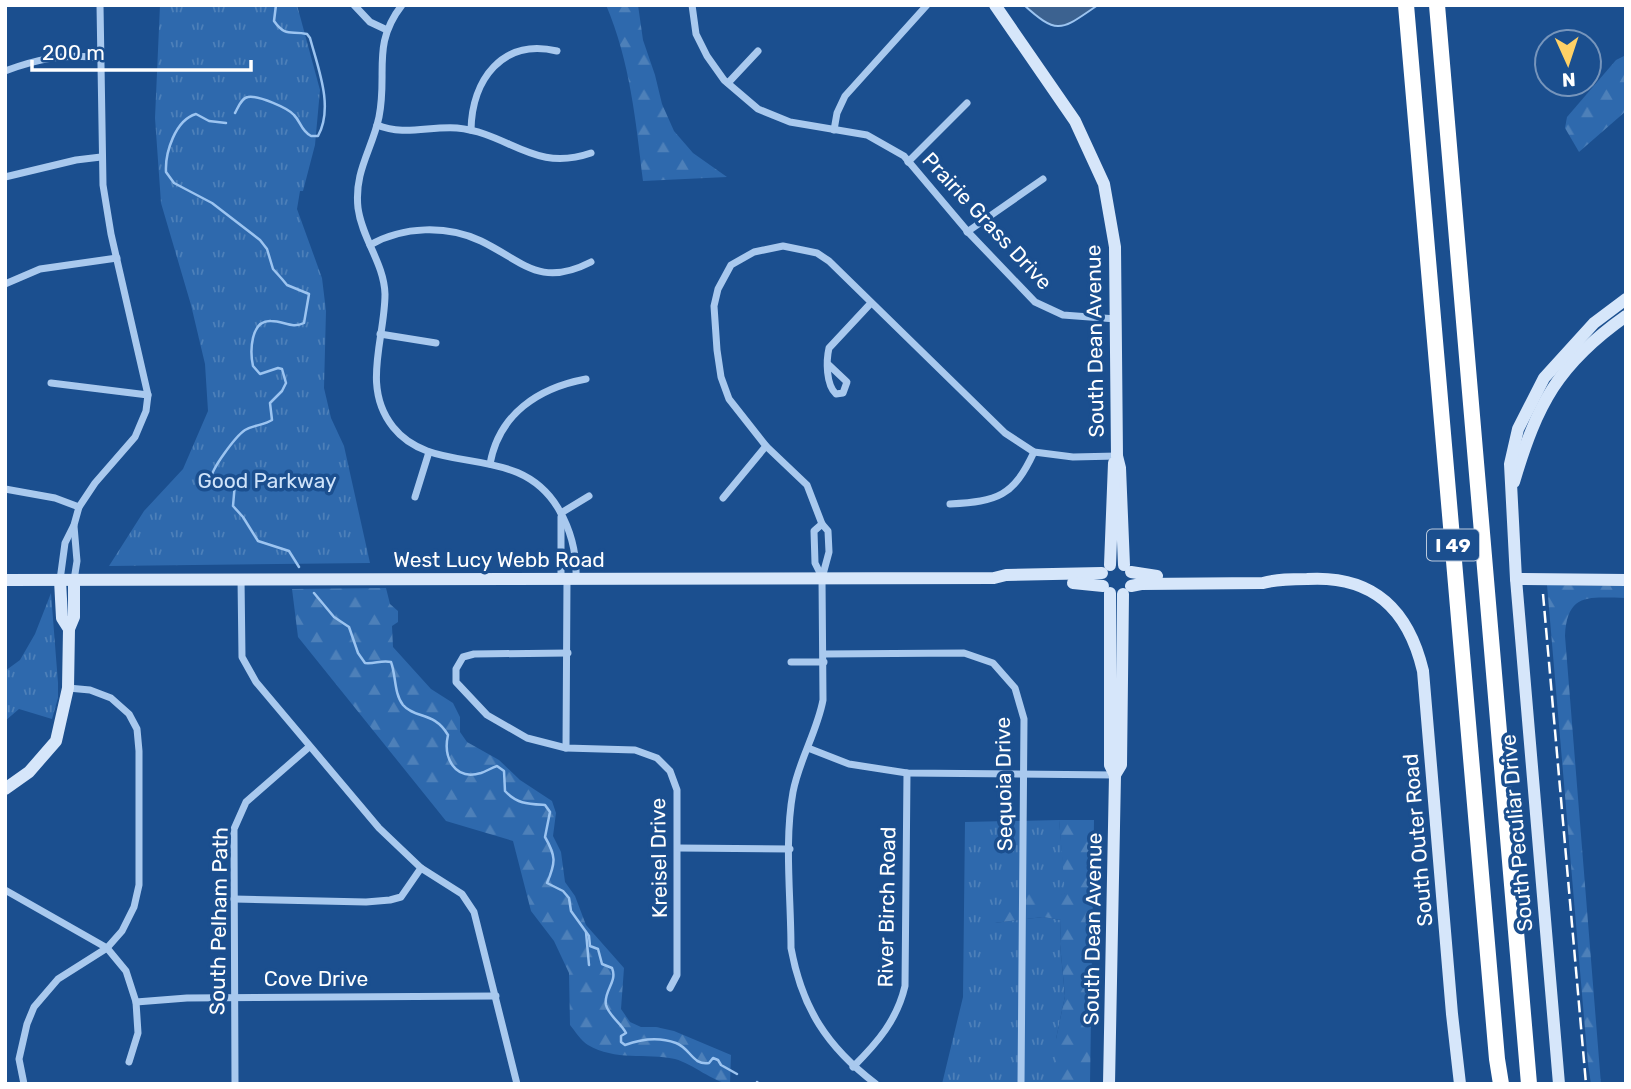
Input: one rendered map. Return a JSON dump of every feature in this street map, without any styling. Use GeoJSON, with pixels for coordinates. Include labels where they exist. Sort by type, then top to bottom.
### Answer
{"type":"FeatureCollection","features":[{"type":"Feature","properties":{"kind":"highway","name":"I 49"},"geometry":{"type":"LineString","coordinates":[[1406,5],[1501,1084]]}},
{"type":"Feature","properties":{"kind":"highway","name":"I 49"},"geometry":{"type":"LineString","coordinates":[[1437,5],[1529,1084]]}},
{"type":"Feature","properties":{"kind":"street"},"geometry":{"type":"LineString","coordinates":[[69,629],[62,618],[60,580],[65,543],[79,508],[94,483],[135,437],[146,411],[148,395],[107,210],[101,157],[100,5]]}},
{"type":"Feature","properties":{"kind":"street"},"geometry":{"type":"LineString","coordinates":[[354,5],[370,22],[387,30]]}},
{"type":"Feature","properties":{"kind":"street"},"geometry":{"type":"LineString","coordinates":[[402,5],[387,30],[381,53],[382,95],[377,125],[363,160],[357,187],[359,213],[383,281],[384,307],[376,381],[382,408],[402,437],[429,452],[513,469],[533,480],[552,498],[561,513],[572,541],[568,579],[566,748]]}},
{"type":"Feature","properties":{"kind":"street","name":"Prairie Grass Drive"},"geometry":{"type":"LineString","coordinates":[[692,5],[696,34],[707,56],[728,83],[758,108],[790,122],[867,135],[904,156],[967,232],[1035,302],[1063,315],[1116,319]]}},
{"type":"Feature","properties":{"kind":"street"},"geometry":{"type":"LineString","coordinates":[[834,130],[837,113],[845,96],[927,5]]}},
{"type":"Feature","properties":{"kind":"street","name":"South Dean Avenue"},"geometry":{"type":"LineString","coordinates":[[995,5],[1075,121],[1104,184],[1115,247],[1117,456],[1127,568],[1133,578],[1113,583]]}},
{"type":"Feature","properties":{"kind":"street"},"geometry":{"type":"LineString","coordinates":[[471,131],[474,100],[484,78],[492,69],[507,56],[525,49],[547,48],[557,51]]}},
{"type":"Feature","properties":{"kind":"street"},"geometry":{"type":"LineString","coordinates":[[728,83],[758,51]]}},
{"type":"Feature","properties":{"kind":"street"},"geometry":{"type":"LineString","coordinates":[[5,71],[58,56],[100,58]]}},
{"type":"Feature","properties":{"kind":"street"},"geometry":{"type":"LineString","coordinates":[[908,162],[967,103]]}},
{"type":"Feature","properties":{"kind":"street"},"geometry":{"type":"LineString","coordinates":[[377,125],[404,132],[442,128],[471,131],[543,158],[569,159],[591,153]]}},
{"type":"Feature","properties":{"kind":"street"},"geometry":{"type":"LineString","coordinates":[[5,177],[76,160],[101,157]]}},
{"type":"Feature","properties":{"kind":"street"},"geometry":{"type":"LineString","coordinates":[[967,232],[1043,179]]}},
{"type":"Feature","properties":{"kind":"street"},"geometry":{"type":"LineString","coordinates":[[370,245],[392,235],[418,230],[444,230],[472,237],[516,263],[538,271],[571,270],[591,262]]}},
{"type":"Feature","properties":{"kind":"street"},"geometry":{"type":"LineString","coordinates":[[876,1084],[853,1067],[822,1031],[810,1010],[795,969],[791,948],[790,849],[793,791],[798,771],[820,717],[823,700],[822,578],[829,552],[828,531],[822,524],[807,485],[766,446],[729,399],[716,350],[714,306],[718,289],[731,265],[754,252],[783,246],[817,253],[829,261],[1005,433],[1034,452],[1073,457],[1117,456]]}},
{"type":"Feature","properties":{"kind":"street"},"geometry":{"type":"LineString","coordinates":[[5,284],[40,270],[117,258]]}},
{"type":"Feature","properties":{"kind":"street","name":"South Peculiar Drive"},"geometry":{"type":"LineString","coordinates":[[1559,1084],[1516,579],[1510,464],[1518,429],[1544,378],[1594,323],[1626,299]]}},
{"type":"Feature","properties":{"kind":"street"},"geometry":{"type":"LineString","coordinates":[[829,365],[829,348],[871,303]]}},
{"type":"Feature","properties":{"kind":"street"},"geometry":{"type":"LineString","coordinates":[[1510,495],[1539,409],[1560,374],[1599,335],[1626,316]]}},
{"type":"Feature","properties":{"kind":"street"},"geometry":{"type":"LineString","coordinates":[[380,334],[436,342]]}},
{"type":"Feature","properties":{"kind":"street"},"geometry":{"type":"LineString","coordinates":[[490,464],[501,430],[519,408],[555,386],[586,379]]}},
{"type":"Feature","properties":{"kind":"street"},"geometry":{"type":"LineString","coordinates":[[51,383],[148,395]]}},
{"type":"Feature","properties":{"kind":"street"},"geometry":{"type":"LineString","coordinates":[[723,498],[766,446]]}},
{"type":"Feature","properties":{"kind":"street"},"geometry":{"type":"LineString","coordinates":[[415,497],[429,452]]}},
{"type":"Feature","properties":{"kind":"street"},"geometry":{"type":"LineString","coordinates":[[950,504],[984,502],[1004,493],[1017,483],[1034,452]]}},
{"type":"Feature","properties":{"kind":"street","name":"South Dean Avenue"},"geometry":{"type":"LineString","coordinates":[[1109,1084],[1115,775],[1121,765],[1113,583],[1112,468],[1117,456]]}},
{"type":"Feature","properties":{"kind":"street"},"geometry":{"type":"LineString","coordinates":[[5,489],[55,498],[79,508]]}},
{"type":"Feature","properties":{"kind":"street"},"geometry":{"type":"LineString","coordinates":[[561,513],[589,496]]}},
{"type":"Feature","properties":{"kind":"street"},"geometry":{"type":"LineString","coordinates":[[561,513],[568,579]]}},
{"type":"Feature","properties":{"kind":"street"},"geometry":{"type":"LineString","coordinates":[[822,524],[814,531],[815,563],[822,578]]}},
{"type":"Feature","properties":{"kind":"street"},"geometry":{"type":"LineString","coordinates":[[5,789],[29,772],[56,741],[68,688],[69,629],[74,617],[77,553],[74,525]]}},
{"type":"Feature","properties":{"kind":"street","name":"West Lucy Webb Road"},"geometry":{"type":"LineString","coordinates":[[1113,583],[1127,568],[1145,575],[1272,580],[1328,578],[1340,579],[1365,588],[1388,603]]}},
{"type":"Feature","properties":{"kind":"street"},"geometry":{"type":"LineString","coordinates":[[241,578],[242,657],[256,682],[379,828],[421,868],[462,894],[469,903],[478,924],[517,1084]]}},
{"type":"Feature","properties":{"kind":"street","name":"West Lucy Webb Road"},"geometry":{"type":"LineString","coordinates":[[5,580],[994,578],[1005,583],[1141,584],[1263,583],[1272,580]]}},
{"type":"Feature","properties":{"kind":"street"},"geometry":{"type":"LineString","coordinates":[[1516,579],[1626,580]]}},
{"type":"Feature","properties":{"kind":"street","name":"South Outer Road"},"geometry":{"type":"LineString","coordinates":[[1388,603],[1412,635],[1423,671],[1460,1084]]}},
{"type":"Feature","properties":{"kind":"street","name":"Kreisel Drive"},"geometry":{"type":"LineString","coordinates":[[568,653],[474,654],[463,657],[456,669],[456,682],[486,715],[527,738],[566,748],[635,750],[657,758],[670,771],[677,790],[678,848],[677,975],[670,988]]}},
{"type":"Feature","properties":{"kind":"street","name":"Sequoia Drive"},"geometry":{"type":"LineString","coordinates":[[791,662],[824,658],[964,653],[993,663],[1015,688],[1024,719],[1025,774],[1021,1084]]}},
{"type":"Feature","properties":{"kind":"street"},"geometry":{"type":"LineString","coordinates":[[24,1084],[19,1059],[34,1007],[58,978],[107,948],[122,931],[134,907],[139,885],[137,729],[129,714],[111,698],[90,690],[68,688]]}},
{"type":"Feature","properties":{"kind":"street","name":"South Pelham Path"},"geometry":{"type":"LineString","coordinates":[[235,1084],[234,829],[240,810],[254,794],[309,747]]}},
{"type":"Feature","properties":{"kind":"street"},"geometry":{"type":"LineString","coordinates":[[807,748],[849,764],[906,773],[1115,775]]}},
{"type":"Feature","properties":{"kind":"street","name":"River Birch Road"},"geometry":{"type":"LineString","coordinates":[[853,1067],[892,1022],[905,986],[906,773]]}},
{"type":"Feature","properties":{"kind":"street"},"geometry":{"type":"LineString","coordinates":[[678,848],[790,849]]}},
{"type":"Feature","properties":{"kind":"street"},"geometry":{"type":"LineString","coordinates":[[234,899],[366,902],[390,900],[401,897],[421,868]]}},
{"type":"Feature","properties":{"kind":"street"},"geometry":{"type":"LineString","coordinates":[[5,890],[107,948],[125,971],[136,1002],[138,1033],[129,1062]]}},
{"type":"Feature","properties":{"kind":"street","name":"Cove Drive"},"geometry":{"type":"LineString","coordinates":[[136,1002],[236,997],[496,996]]}},
{"type":"Feature","properties":{"kind":"green space","name":"Good Parkway"},"geometry":{"type":"Polygon","coordinates":[[[160,5],[297,5],[320,90],[315,145],[297,209],[322,278],[326,311],[324,388],[331,418],[344,446],[370,563],[109,566],[144,511],[183,469],[208,411],[205,364],[161,203],[155,118],[160,5]]]}},
{"type":"Feature","properties":{"kind":"green space"},"geometry":{"type":"Polygon","coordinates":[[[606,5],[638,5],[643,40],[662,104],[674,131],[693,153],[727,177],[643,181],[635,114],[626,70],[606,5]]]}},
{"type":"Feature","properties":{"kind":"green space"},"geometry":{"type":"Polygon","coordinates":[[[1626,55],[1626,111],[1579,152],[1565,128],[1567,117],[1583,98],[1603,98],[1603,75],[1616,60],[1626,55]]]}},
{"type":"Feature","properties":{"kind":"green space"},"geometry":{"type":"Polygon","coordinates":[[[1547,585],[1626,586],[1626,598],[1592,598],[1576,604],[1570,611],[1565,636],[1601,1084],[1591,1084],[1588,1064],[1547,585]]]}},
{"type":"Feature","properties":{"kind":"green space"},"geometry":{"type":"Polygon","coordinates":[[[386,588],[390,604],[398,611],[398,622],[392,626],[393,647],[431,689],[453,703],[460,717],[460,732],[467,742],[499,760],[520,780],[552,801],[556,813],[553,836],[561,852],[565,882],[575,896],[586,925],[624,968],[621,1009],[630,1022],[641,1027],[674,1031],[731,1055],[730,1084],[675,1059],[609,1053],[583,1041],[570,1025],[569,973],[554,941],[531,911],[513,841],[446,821],[298,637],[292,589],[386,588]]]}},
{"type":"Feature","properties":{"kind":"green space"},"geometry":{"type":"Polygon","coordinates":[[[51,593],[58,683],[58,698],[52,719],[19,709],[5,721],[5,671],[20,660],[35,634],[51,593]]]}},
{"type":"Feature","properties":{"kind":"green space"},"geometry":{"type":"Polygon","coordinates":[[[1059,820],[1066,893],[994,923],[1043,917],[1061,920],[1060,944],[1065,996],[1056,1039],[1056,1084],[942,1084],[963,997],[965,822],[1059,820]]]}},
{"type":"Feature","properties":{"kind":"green space"},"geometry":{"type":"Polygon","coordinates":[[[1059,820],[1094,820],[1090,1084],[1056,1084],[1056,1039],[1065,996],[1060,944],[1061,920],[1043,917],[994,923],[989,919],[1001,903],[1019,894],[1039,891],[1059,895],[1065,893],[1059,820]]]}},
{"type":"Feature","properties":{"kind":"shaded area"},"geometry":{"type":"Polygon","coordinates":[[[1024,5],[1098,5],[1076,20],[1061,26],[1045,22],[1024,5]]]}},
{"type":"Feature","properties":{"kind":"waterway"},"geometry":{"type":"LineString","coordinates":[[235,113],[243,99],[253,97],[291,112],[311,136],[318,136],[323,125],[325,100],[310,38],[307,34],[282,30],[274,21],[276,5]]}},
{"type":"Feature","properties":{"kind":"waterway"},"geometry":{"type":"LineString","coordinates":[[226,123],[209,121],[196,114],[189,117],[173,138],[167,156],[166,172],[174,183],[212,203],[260,240],[267,249],[273,269],[287,285],[309,294],[304,323],[292,325],[276,321],[264,322],[255,331],[252,345],[253,366],[260,374],[282,369],[286,383],[270,403],[272,420],[241,433],[219,461],[211,480],[231,480],[235,483],[233,506],[258,541],[289,551],[299,567]]}},
{"type":"Feature","properties":{"kind":"waterway"},"geometry":{"type":"LineString","coordinates":[[314,593],[334,617],[349,627],[358,653],[365,663],[391,662],[400,701],[408,709],[443,727],[448,735],[449,759],[457,770],[472,775],[497,766],[504,771],[505,791],[509,795],[523,802],[545,805],[550,812],[545,837],[553,859],[547,883],[563,891],[569,898],[571,911],[589,936],[590,946],[598,949],[602,964],[612,968],[613,978],[606,1005],[626,1033],[621,1036],[621,1042],[625,1045],[637,1041],[670,1041],[681,1045],[699,1062],[709,1063],[713,1058],[737,1074]]}},
{"type":"Feature","properties":{"kind":"waterway"},"geometry":{"type":"LineString","coordinates":[[586,932],[589,965]]}},
{"type":"Feature","properties":{"kind":"railway"},"geometry":{"type":"LineString","coordinates":[[1543,594],[1586,1084]]}}]}
